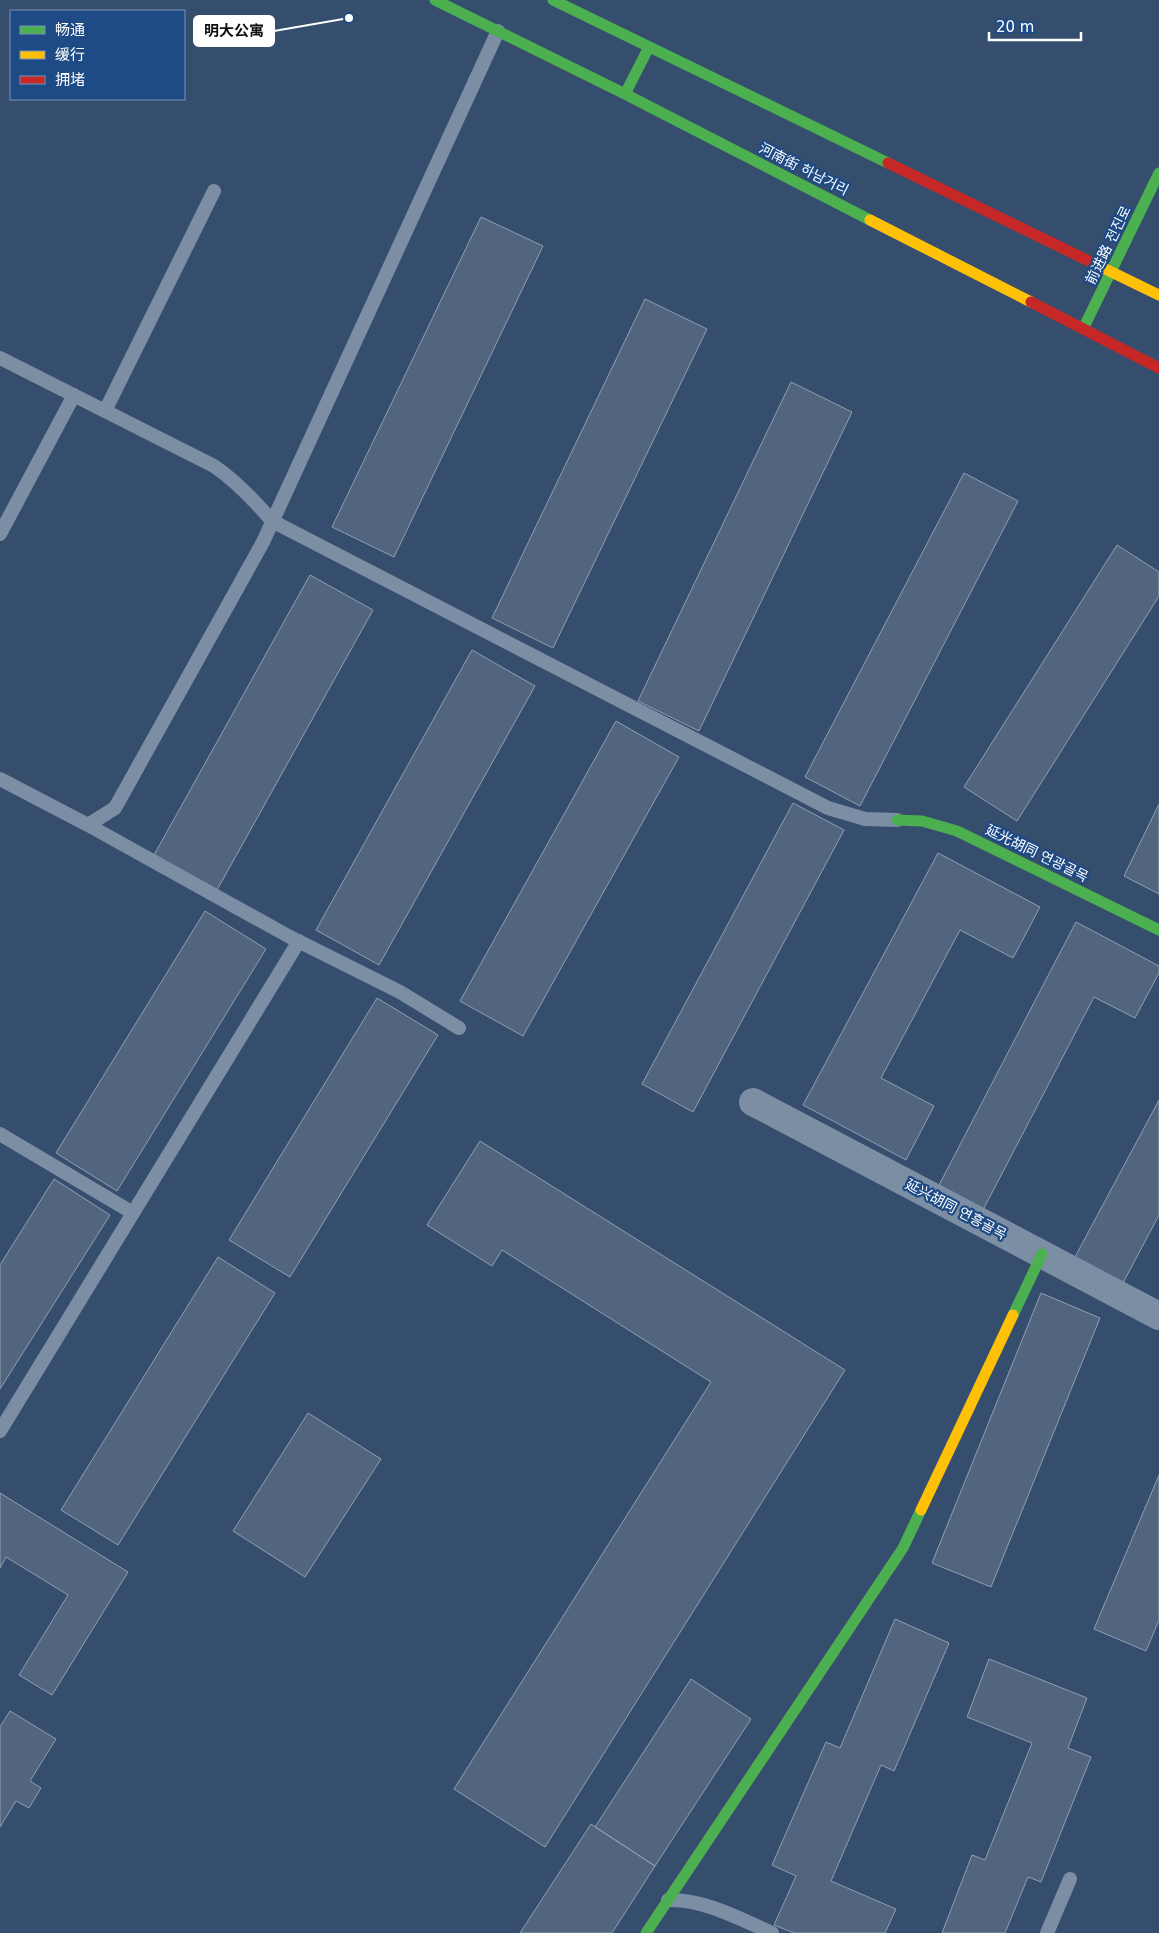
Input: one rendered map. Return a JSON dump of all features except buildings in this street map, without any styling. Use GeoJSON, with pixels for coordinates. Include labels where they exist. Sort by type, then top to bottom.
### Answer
{"type":"FeatureCollection","features":[{"type":"Feature","properties":{"kind":"main road","name":"河南街 하남거리"},"geometry":{"type":"LineString","coordinates":[[435,0],[625,94],[1159,368]]}},
{"type":"Feature","properties":{"kind":"main road"},"geometry":{"type":"LineString","coordinates":[[553,0],[1159,295]]}},
{"type":"Feature","properties":{"kind":"main road"},"geometry":{"type":"LineString","coordinates":[[625,94],[649,47]]}},
{"type":"Feature","properties":{"kind":"main road","name":"前进路 전진로"},"geometry":{"type":"LineString","coordinates":[[1083,329],[1159,173]]}},
{"type":"Feature","properties":{"kind":"main road","name":"延光胡同 연광골목"},"geometry":{"type":"LineString","coordinates":[[896,820],[922,821],[957,831],[1159,930]]}},
{"type":"Feature","properties":{"kind":"main road"},"geometry":{"type":"LineString","coordinates":[[646,1933],[902,1548],[1042,1254]]}},
{"type":"Feature","properties":{"kind":"street","name":"延兴胡同 연흥골목"},"geometry":{"type":"LineString","coordinates":[[752,1102],[1159,1316]]}},
{"type":"Feature","properties":{"kind":"lane"},"geometry":{"type":"LineString","coordinates":[[88,825],[115,808],[263,542],[498,31]]}},
{"type":"Feature","properties":{"kind":"lane"},"geometry":{"type":"LineString","coordinates":[[105,411],[214,191]]}},
{"type":"Feature","properties":{"kind":"lane"},"geometry":{"type":"LineString","coordinates":[[0,358],[214,466],[230,477],[272,521],[828,808],[865,819],[896,820]]}},
{"type":"Feature","properties":{"kind":"lane"},"geometry":{"type":"LineString","coordinates":[[0,534],[74,395]]}},
{"type":"Feature","properties":{"kind":"lane"},"geometry":{"type":"LineString","coordinates":[[0,779],[299,941],[400,992],[459,1028]]}},
{"type":"Feature","properties":{"kind":"lane"},"geometry":{"type":"LineString","coordinates":[[0,1431],[299,941]]}},
{"type":"Feature","properties":{"kind":"lane"},"geometry":{"type":"LineString","coordinates":[[0,1134],[133,1213]]}},
{"type":"Feature","properties":{"kind":"lane"},"geometry":{"type":"LineString","coordinates":[[1047,1933],[1070,1879]]}},
{"type":"Feature","properties":{"kind":"lane"},"geometry":{"type":"LineString","coordinates":[[668,1900],[680,1899],[695,1903],[772,1933]]}},
{"type":"Feature","properties":{"kind":"traffic: fast"},"geometry":{"type":"LineString","coordinates":[[435,0],[625,94],[870,220]]}},
{"type":"Feature","properties":{"kind":"traffic: fast"},"geometry":{"type":"LineString","coordinates":[[553,0],[888,163]]}},
{"type":"Feature","properties":{"kind":"traffic: fast"},"geometry":{"type":"LineString","coordinates":[[625,94],[649,47]]}},
{"type":"Feature","properties":{"kind":"traffic: fast"},"geometry":{"type":"LineString","coordinates":[[1083,329],[1159,173]]}},
{"type":"Feature","properties":{"kind":"traffic: fast"},"geometry":{"type":"LineString","coordinates":[[897,820],[922,821],[957,831],[1159,930]]}},
{"type":"Feature","properties":{"kind":"traffic: fast"},"geometry":{"type":"LineString","coordinates":[[1013,1315],[1042,1254]]}},
{"type":"Feature","properties":{"kind":"traffic: fast"},"geometry":{"type":"LineString","coordinates":[[646,1933],[903,1548],[921,1510]]}},
{"type":"Feature","properties":{"kind":"traffic: slow"},"geometry":{"type":"LineString","coordinates":[[870,220],[1031,302]]}},
{"type":"Feature","properties":{"kind":"traffic: slow"},"geometry":{"type":"LineString","coordinates":[[1093,263],[1159,295]]}},
{"type":"Feature","properties":{"kind":"traffic: slow"},"geometry":{"type":"LineString","coordinates":[[921,1510],[1013,1315]]}},
{"type":"Feature","properties":{"kind":"traffic: jam"},"geometry":{"type":"LineString","coordinates":[[888,163],[1093,263]]}},
{"type":"Feature","properties":{"kind":"traffic: jam"},"geometry":{"type":"LineString","coordinates":[[1031,302],[1159,368]]}},
{"type":"Feature","properties":{"kind":"place","name":"明大公寓"},"geometry":{"type":"Point","coordinates":[349,18]}}]}
